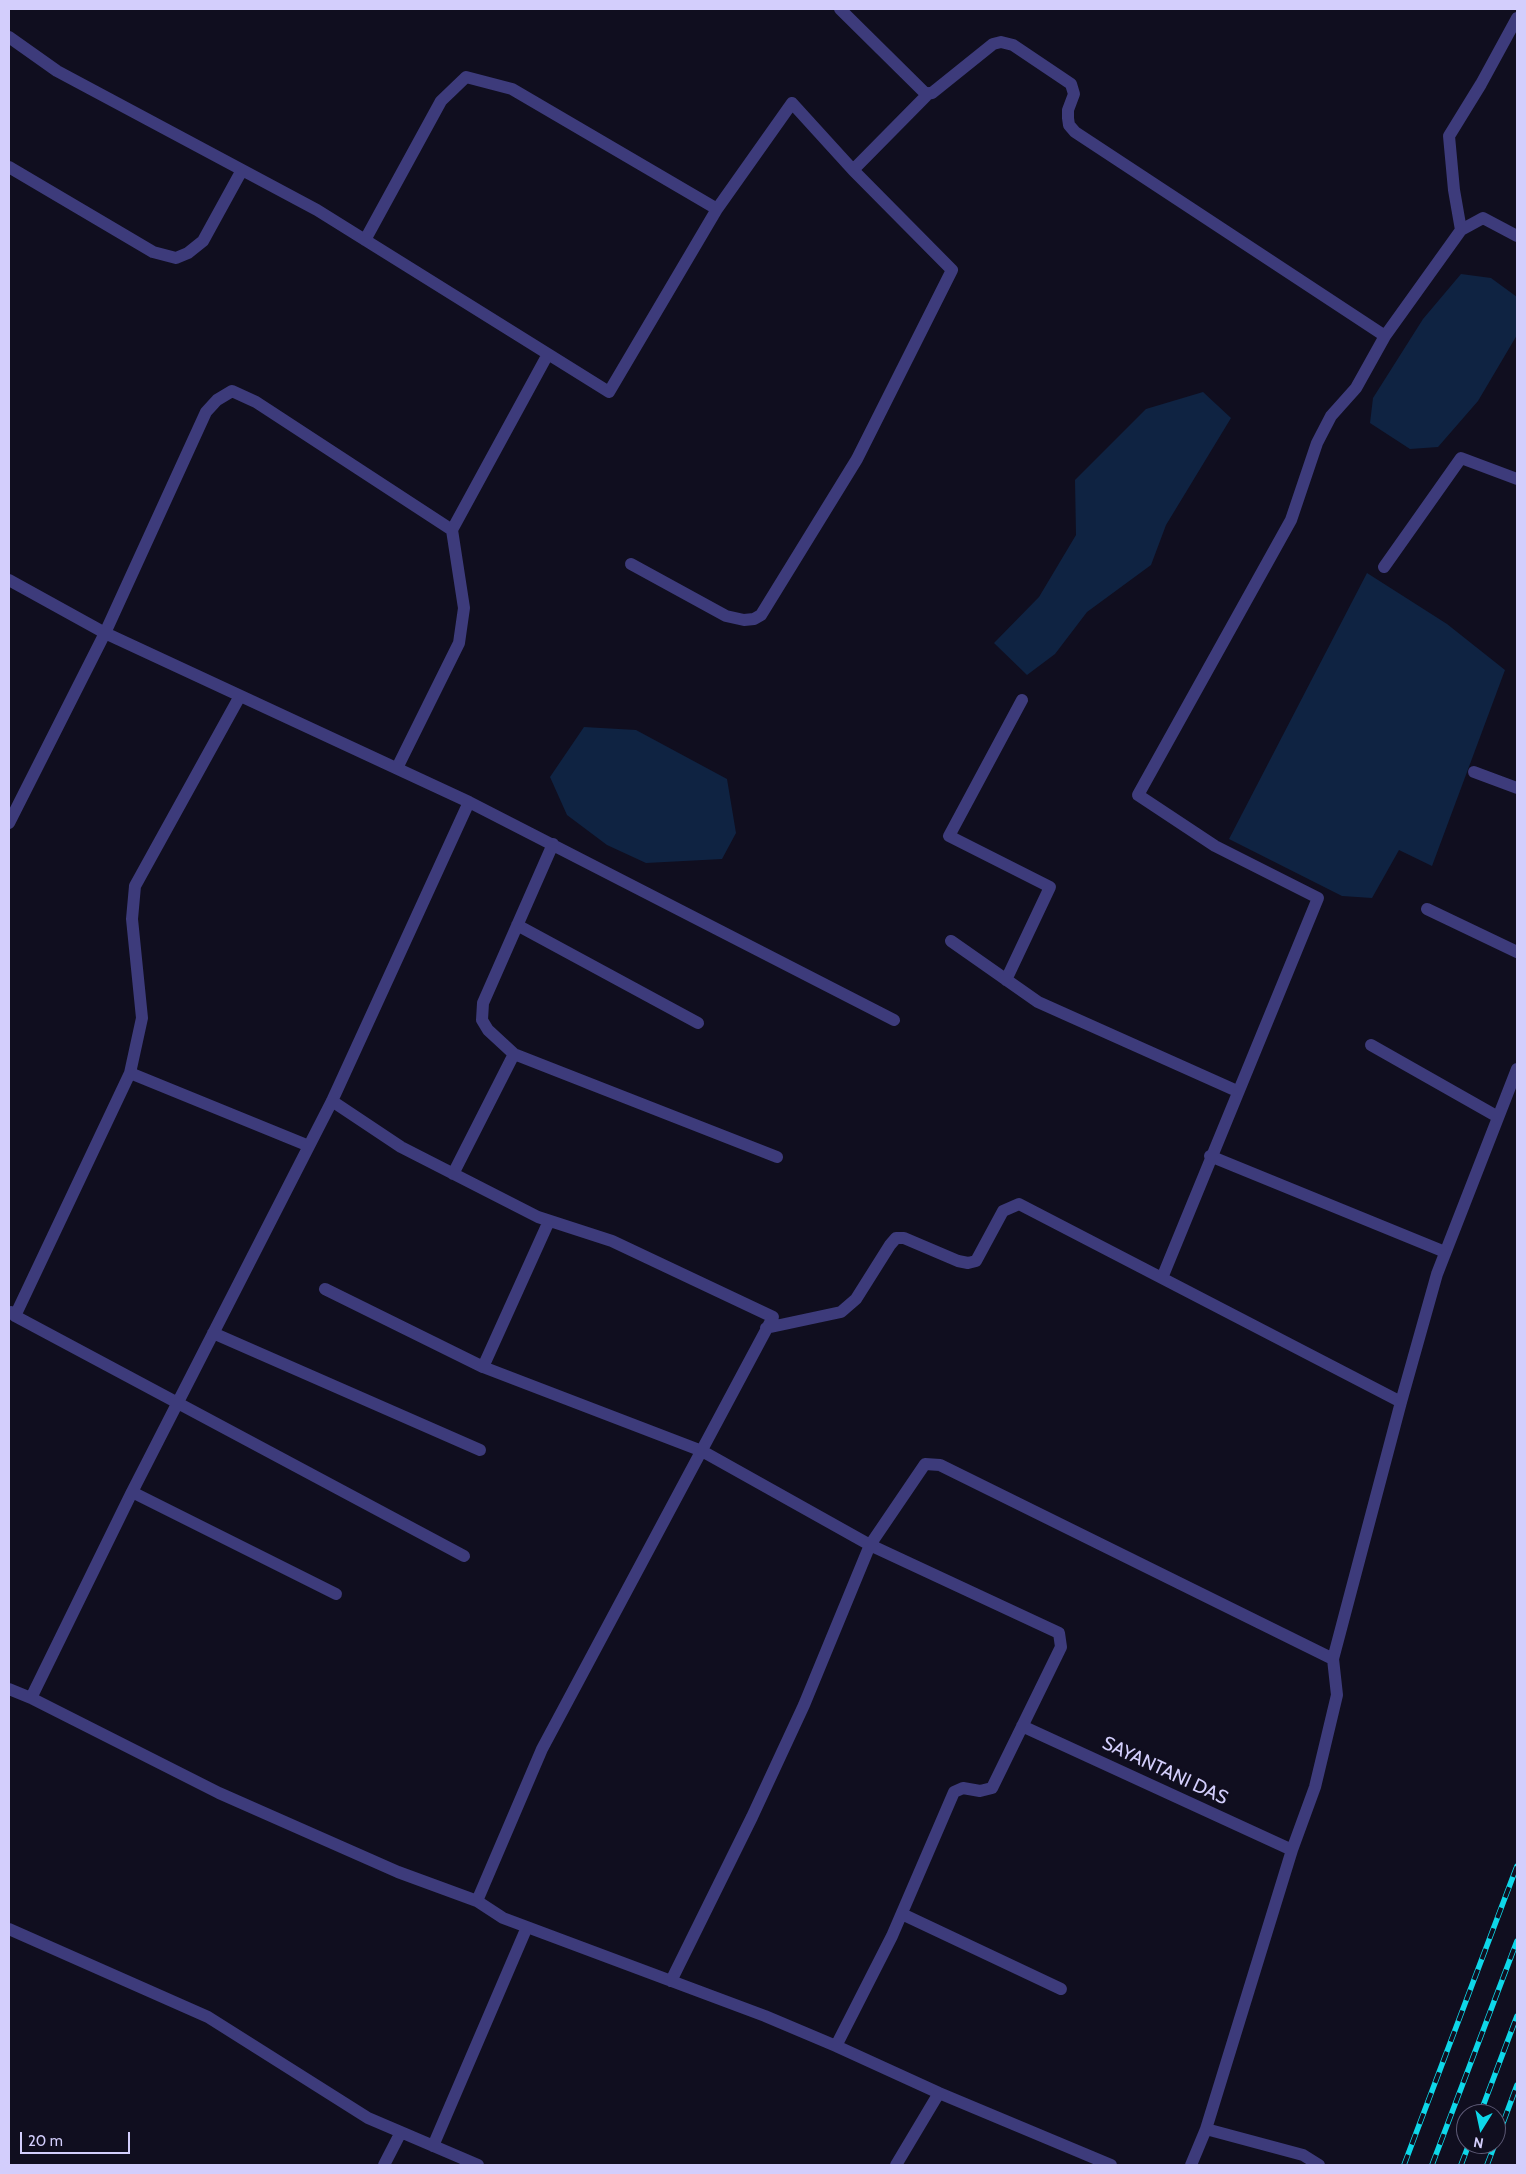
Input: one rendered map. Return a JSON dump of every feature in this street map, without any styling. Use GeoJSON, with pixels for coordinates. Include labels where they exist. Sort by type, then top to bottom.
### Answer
{"type":"FeatureCollection","features":[{"type":"Feature","properties":{"kind":"street"},"geometry":{"type":"LineString","coordinates":[[840,9],[924,92],[929,94]]}},
{"type":"Feature","properties":{"kind":"street"},"geometry":{"type":"LineString","coordinates":[[1461,230],[1454,190],[1449,136],[1481,84],[1517,18]]}},
{"type":"Feature","properties":{"kind":"street"},"geometry":{"type":"LineString","coordinates":[[9,37],[57,71],[317,210],[609,392],[717,209],[792,103],[853,170],[952,270],[857,459],[762,615],[754,619],[744,620],[726,616],[631,564]]}},
{"type":"Feature","properties":{"kind":"street"},"geometry":{"type":"LineString","coordinates":[[853,170],[929,94],[994,44],[1001,42],[1013,45],[1071,84],[1074,94],[1068,110],[1068,118],[1069,126],[1075,132],[1385,336]]}},
{"type":"Feature","properties":{"kind":"street"},"geometry":{"type":"LineString","coordinates":[[365,240],[441,101],[466,77],[512,89],[717,209]]}},
{"type":"Feature","properties":{"kind":"street"},"geometry":{"type":"LineString","coordinates":[[9,167],[153,252],[176,258],[188,253],[203,241],[242,170]]}},
{"type":"Feature","properties":{"kind":"street"},"geometry":{"type":"LineString","coordinates":[[1162,1278],[1210,1156],[1318,898],[1215,846],[1138,795],[1291,520],[1317,443],[1331,416],[1356,388],[1385,336],[1461,230],[1483,218],[1517,236]]}},
{"type":"Feature","properties":{"kind":"street"},"geometry":{"type":"LineString","coordinates":[[397,768],[459,643],[464,608],[452,530],[548,354]]}},
{"type":"Feature","properties":{"kind":"street"},"geometry":{"type":"LineString","coordinates":[[9,824],[105,633],[206,412],[217,400],[232,391],[256,402],[452,530]]}},
{"type":"Feature","properties":{"kind":"street"},"geometry":{"type":"LineString","coordinates":[[1384,567],[1461,458],[1517,479]]}},
{"type":"Feature","properties":{"kind":"street"},"geometry":{"type":"LineString","coordinates":[[9,580],[105,633],[469,802],[894,1020]]}},
{"type":"Feature","properties":{"kind":"street"},"geometry":{"type":"LineString","coordinates":[[240,696],[135,886],[132,919],[142,1018],[130,1073],[12,1313],[464,1556]]}},
{"type":"Feature","properties":{"kind":"street"},"geometry":{"type":"LineString","coordinates":[[1006,980],[1050,887],[949,836],[1022,700]]}},
{"type":"Feature","properties":{"kind":"street"},"geometry":{"type":"LineString","coordinates":[[1474,772],[1517,788]]}},
{"type":"Feature","properties":{"kind":"street"},"geometry":{"type":"LineString","coordinates":[[31,1698],[132,1492],[332,1101],[469,802]]}},
{"type":"Feature","properties":{"kind":"street"},"geometry":{"type":"LineString","coordinates":[[552,844],[483,1003],[482,1020],[488,1030],[514,1054],[777,1157]]}},
{"type":"Feature","properties":{"kind":"street"},"geometry":{"type":"LineString","coordinates":[[1427,909],[1517,952]]}},
{"type":"Feature","properties":{"kind":"street"},"geometry":{"type":"LineString","coordinates":[[517,925],[698,1023]]}},
{"type":"Feature","properties":{"kind":"street"},"geometry":{"type":"LineString","coordinates":[[951,941],[1038,1002],[1237,1091]]}},
{"type":"Feature","properties":{"kind":"street"},"geometry":{"type":"LineString","coordinates":[[1371,1045],[1498,1118]]}},
{"type":"Feature","properties":{"kind":"street"},"geometry":{"type":"LineString","coordinates":[[453,1174],[514,1054]]}},
{"type":"Feature","properties":{"kind":"street"},"geometry":{"type":"LineString","coordinates":[[1190,2165],[1206,2129],[1292,1850],[1315,1787],[1337,1695],[1333,1659],[1400,1402],[1437,1274],[1517,1070]]}},
{"type":"Feature","properties":{"kind":"street"},"geometry":{"type":"LineString","coordinates":[[130,1073],[309,1146]]}},
{"type":"Feature","properties":{"kind":"street"},"geometry":{"type":"LineString","coordinates":[[332,1101],[401,1147],[453,1174],[549,1221],[612,1242],[772,1317],[542,1749],[477,1901]]}},
{"type":"Feature","properties":{"kind":"street"},"geometry":{"type":"LineString","coordinates":[[1210,1156],[1445,1252]]}},
{"type":"Feature","properties":{"kind":"street"},"geometry":{"type":"LineString","coordinates":[[766,1328],[841,1312],[849,1307],[896,1238],[904,1238],[958,1261],[968,1263],[976,1260],[1003,1212],[1019,1204],[1400,1402]]}},
{"type":"Feature","properties":{"kind":"street"},"geometry":{"type":"LineString","coordinates":[[483,1367],[549,1221]]}},
{"type":"Feature","properties":{"kind":"street"},"geometry":{"type":"LineString","coordinates":[[325,1289],[483,1367],[702,1451],[870,1545],[1059,1633],[1061,1647],[992,1788],[980,1791],[963,1788],[954,1792],[902,1914],[836,2046]]}},
{"type":"Feature","properties":{"kind":"street"},"geometry":{"type":"LineString","coordinates":[[213,1333],[480,1450]]}},
{"type":"Feature","properties":{"kind":"street"},"geometry":{"type":"LineString","coordinates":[[672,1981],[804,1705],[870,1545],[925,1464],[940,1465],[1333,1659]]}},
{"type":"Feature","properties":{"kind":"street"},"geometry":{"type":"LineString","coordinates":[[132,1492],[336,1594]]}},
{"type":"Feature","properties":{"kind":"street"},"geometry":{"type":"LineString","coordinates":[[9,1689],[31,1698],[219,1793],[398,1872],[477,1901],[503,1918],[764,2016],[836,2046],[939,2093],[1111,2165]]}},
{"type":"Feature","properties":{"kind":"street","name":"SAYANTANI DAS"},"geometry":{"type":"LineString","coordinates":[[1022,1726],[1292,1850]]}},
{"type":"Feature","properties":{"kind":"street"},"geometry":{"type":"LineString","coordinates":[[902,1914],[1061,1989]]}},
{"type":"Feature","properties":{"kind":"street"},"geometry":{"type":"LineString","coordinates":[[433,2146],[527,1927]]}},
{"type":"Feature","properties":{"kind":"street"},"geometry":{"type":"LineString","coordinates":[[9,1929],[208,2017],[368,2118],[478,2165]]}},
{"type":"Feature","properties":{"kind":"street"},"geometry":{"type":"LineString","coordinates":[[896,2165],[939,2093]]}},
{"type":"Feature","properties":{"kind":"street"},"geometry":{"type":"LineString","coordinates":[[1206,2129],[1303,2155],[1319,2165]]}},
{"type":"Feature","properties":{"kind":"street"},"geometry":{"type":"LineString","coordinates":[[384,2165],[401,2132]]}},
{"type":"Feature","properties":{"kind":"water"},"geometry":{"type":"Polygon","coordinates":[[[1461,274],[1491,278],[1517,297],[1517,335],[1478,401],[1438,447],[1410,449],[1370,423],[1373,398],[1423,319],[1461,274]]]}},
{"type":"Feature","properties":{"kind":"water"},"geometry":{"type":"Polygon","coordinates":[[[1203,392],[1231,418],[1166,525],[1151,565],[1087,612],[1055,654],[1027,675],[994,643],[1039,597],[1076,535],[1075,480],[1146,409],[1203,392]]]}},
{"type":"Feature","properties":{"kind":"water"},"geometry":{"type":"Polygon","coordinates":[[[1367,573],[1447,624],[1505,670],[1432,866],[1399,850],[1372,898],[1342,896],[1229,839],[1367,573]]]}},
{"type":"Feature","properties":{"kind":"water"},"geometry":{"type":"Polygon","coordinates":[[[584,727],[636,730],[727,779],[736,833],[722,859],[646,863],[607,845],[567,815],[550,777],[584,727]]]}},
{"type":"Feature","properties":{"kind":"railway"},"geometry":{"type":"LineString","coordinates":[[1404,2165],[1517,1866]]}},
{"type":"Feature","properties":{"kind":"railway"},"geometry":{"type":"LineString","coordinates":[[1432,2165],[1517,1941]]}},
{"type":"Feature","properties":{"kind":"railway"},"geometry":{"type":"LineString","coordinates":[[1484,2104],[1517,2016]]}},
{"type":"Feature","properties":{"kind":"railway"},"geometry":{"type":"LineString","coordinates":[[1506,2115],[1517,2085]]}},
{"type":"Feature","properties":{"kind":"railway"},"geometry":{"type":"LineString","coordinates":[[1461,2165],[1465,2154]]}},
{"type":"Feature","properties":{"kind":"railway"},"geometry":{"type":"LineString","coordinates":[[1487,2165],[1491,2154]]}}]}
